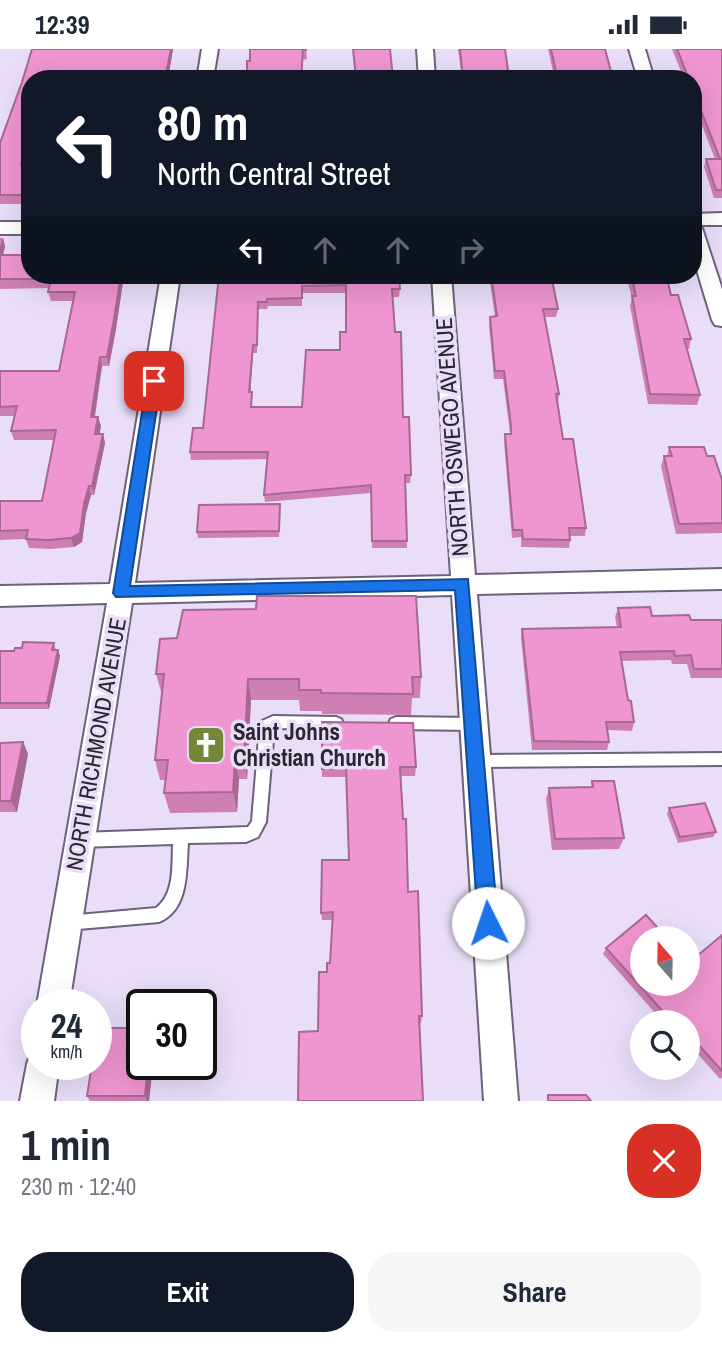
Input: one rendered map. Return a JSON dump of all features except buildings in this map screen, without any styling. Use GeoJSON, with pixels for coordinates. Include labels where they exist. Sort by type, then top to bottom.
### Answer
{"type":"FeatureCollection","features":[{"type":"Feature","properties":{"kind":"street"},"geometry":{"type":"LineString","coordinates":[[206,70],[210,49]]}},
{"type":"Feature","properties":{"kind":"street"},"geometry":{"type":"LineString","coordinates":[[425,49],[426,70]]}},
{"type":"Feature","properties":{"kind":"street"},"geometry":{"type":"LineString","coordinates":[[637,49],[643,70]]}},
{"type":"Feature","properties":{"kind":"street"},"geometry":{"type":"LineString","coordinates":[[702,220],[722,219]]}},
{"type":"Feature","properties":{"kind":"street"},"geometry":{"type":"LineString","coordinates":[[0,228],[21,228]]}},
{"type":"Feature","properties":{"kind":"street"},"geometry":{"type":"LineString","coordinates":[[702,256],[722,320]]}},
{"type":"Feature","properties":{"kind":"street","name":"NORTH RICHMOND AVENUE"},"geometry":{"type":"LineString","coordinates":[[56,989],[169,284]]}},
{"type":"Feature","properties":{"kind":"street","name":"NORTH OSWEGO AVENUE"},"geometry":{"type":"LineString","coordinates":[[442,284],[501,1101]]}},
{"type":"Feature","properties":{"kind":"street"},"geometry":{"type":"LineString","coordinates":[[0,596],[722,579]]}},
{"type":"Feature","properties":{"kind":"street"},"geometry":{"type":"LineString","coordinates":[[37,1101],[40,1080]]}},
{"type":"Feature","properties":{"kind":"lane"},"geometry":{"type":"LineString","coordinates":[[79,841],[246,835],[253,832],[259,822],[267,725],[272,722],[353,723]]}},
{"type":"Feature","properties":{"kind":"lane"},"geometry":{"type":"LineString","coordinates":[[380,723],[473,724]]}},
{"type":"Feature","properties":{"kind":"lane"},"geometry":{"type":"LineString","coordinates":[[476,761],[722,759]]}},
{"type":"Feature","properties":{"kind":"lane"},"geometry":{"type":"LineString","coordinates":[[66,923],[159,915],[168,910],[174,901],[181,837]]}},
{"type":"Feature","properties":{"kind":"place","name":"Saint Johns Christian Church"},"geometry":{"type":"Point","coordinates":[206,745]}},
{"type":"Feature","properties":{"kind":"route"},"geometry":{"type":"LineString","coordinates":[[154,381],[121,593],[463,584],[488,923]]}}]}
